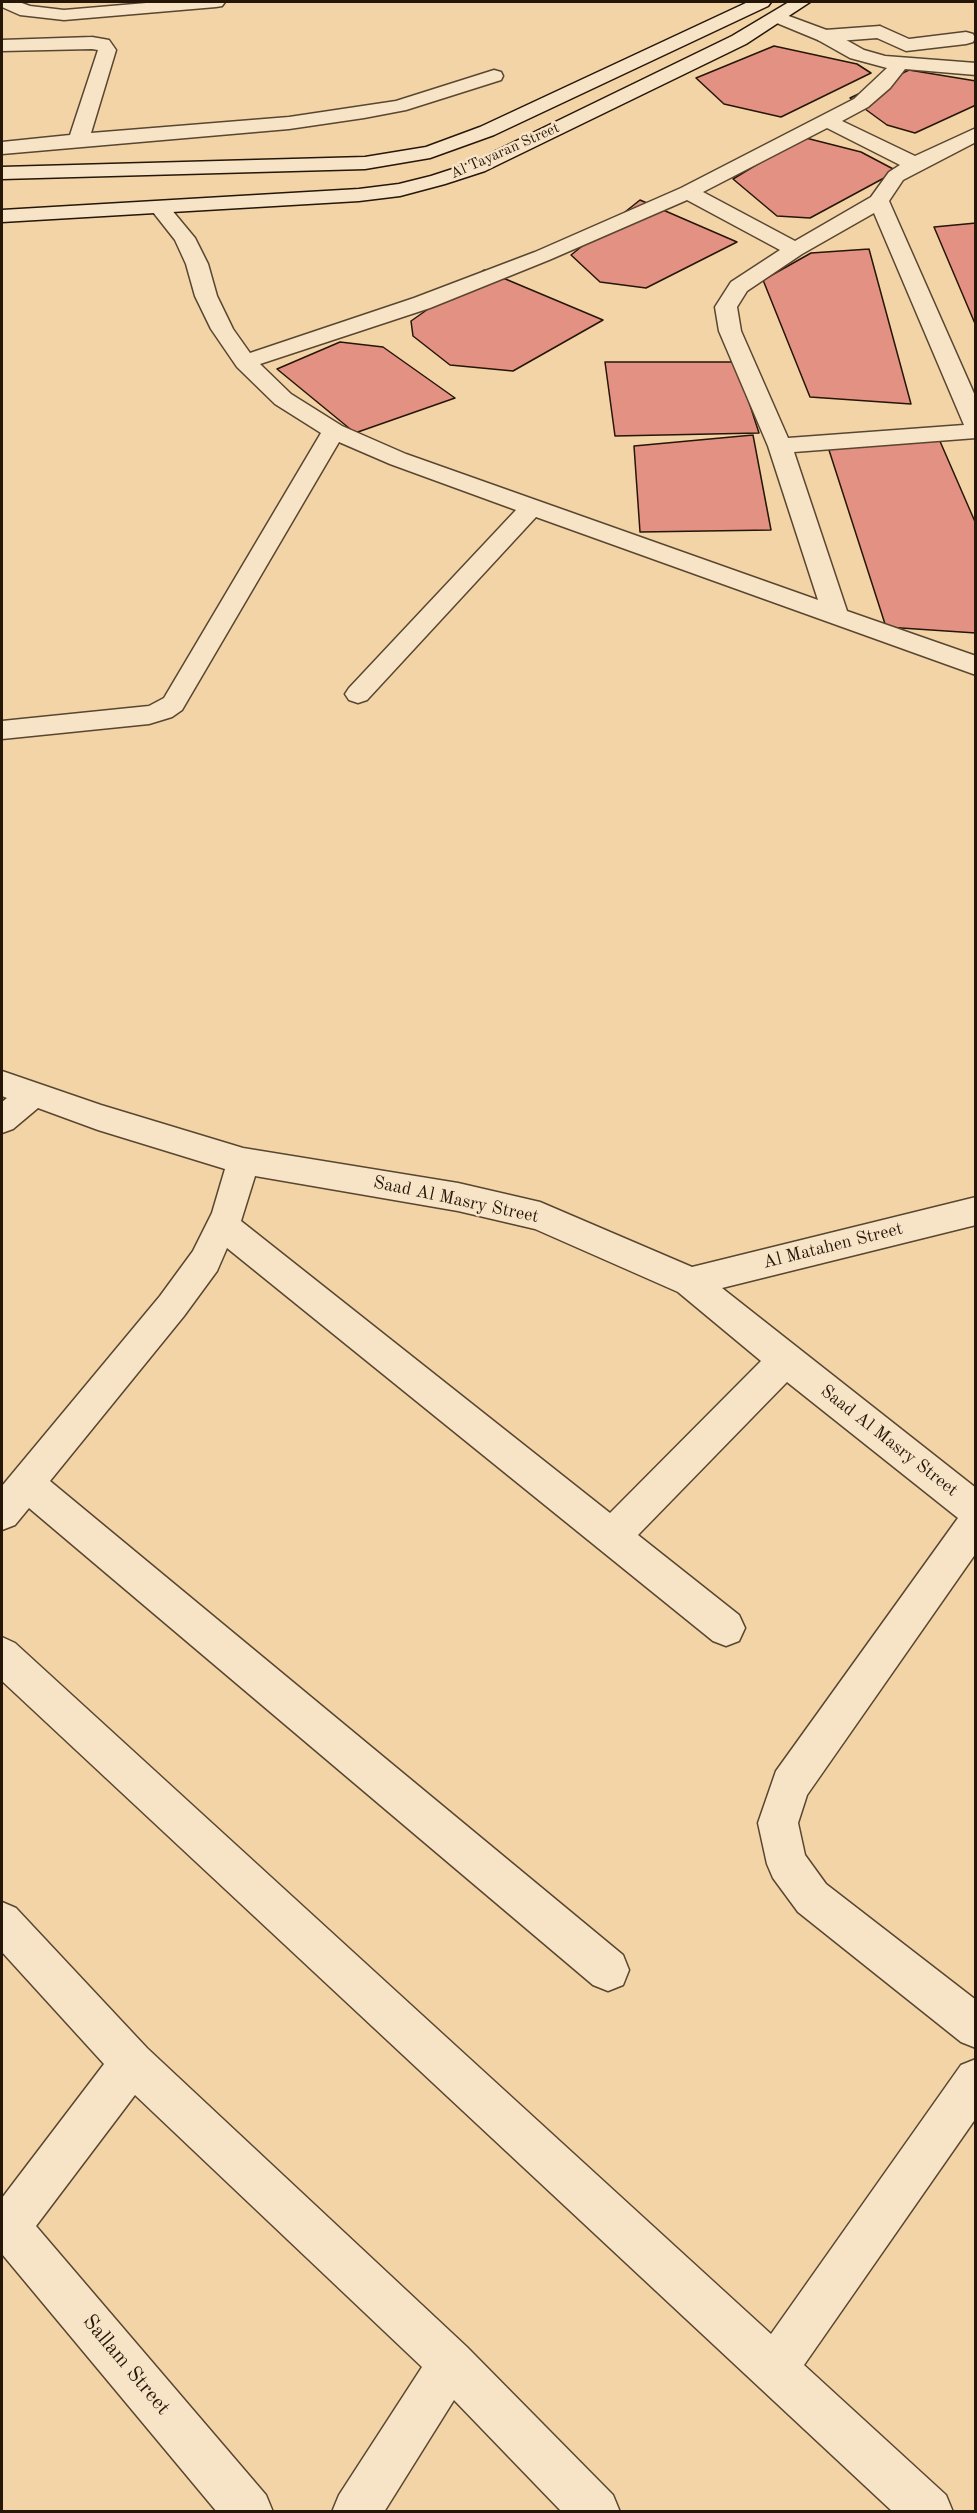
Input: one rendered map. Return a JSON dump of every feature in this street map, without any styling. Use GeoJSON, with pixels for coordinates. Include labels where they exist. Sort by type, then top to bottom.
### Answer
{"type":"FeatureCollection","features":[{"type":"Feature","properties":{"kind":"street"},"geometry":{"type":"LineString","coordinates":[[5,2],[26,11],[64,15],[216,2]]}},
{"type":"Feature","properties":{"kind":"street","name":"Al Tayaran Street"},"geometry":{"type":"LineString","coordinates":[[2,173],[365,163],[430,152],[486,131],[762,2]]}},
{"type":"Feature","properties":{"kind":"street","name":"Al Tayaran Street"},"geometry":{"type":"LineString","coordinates":[[2,216],[359,195],[400,190],[438,180],[478,167],[740,40],[801,2]]}},
{"type":"Feature","properties":{"kind":"street"},"geometry":{"type":"LineString","coordinates":[[778,17],[825,36],[868,58],[899,65],[975,69]]}},
{"type":"Feature","properties":{"kind":"street"},"geometry":{"type":"LineString","coordinates":[[825,36],[880,32],[906,45],[966,38]]}},
{"type":"Feature","properties":{"kind":"street"},"geometry":{"type":"LineString","coordinates":[[2,45],[92,43],[106,47],[83,130],[77,140]]}},
{"type":"Feature","properties":{"kind":"street"},"geometry":{"type":"LineString","coordinates":[[245,362],[422,303],[542,256],[688,192],[861,103],[883,84],[899,65]]}},
{"type":"Feature","properties":{"kind":"street"},"geometry":{"type":"LineString","coordinates":[[2,148],[152,133],[289,123],[399,106],[494,76]]}},
{"type":"Feature","properties":{"kind":"street"},"geometry":{"type":"LineString","coordinates":[[827,121],[915,164]]}},
{"type":"Feature","properties":{"kind":"street"},"geometry":{"type":"LineString","coordinates":[[143,170],[152,133]]}},
{"type":"Feature","properties":{"kind":"street"},"geometry":{"type":"LineString","coordinates":[[836,616],[780,446],[730,331],[726,307],[739,286],[879,201],[885,188],[915,164],[975,134]]}},
{"type":"Feature","properties":{"kind":"street"},"geometry":{"type":"LineString","coordinates":[[688,192],[795,250]]}},
{"type":"Feature","properties":{"kind":"street"},"geometry":{"type":"LineString","coordinates":[[879,201],[975,425]]}},
{"type":"Feature","properties":{"kind":"street"},"geometry":{"type":"LineString","coordinates":[[159,207],[185,238],[197,264],[206,296],[218,321],[245,362],[283,399],[334,431],[364,446],[975,666]]}},
{"type":"Feature","properties":{"kind":"street"},"geometry":{"type":"LineString","coordinates":[[2,730],[148,715],[163,711],[173,704],[334,431]]}},
{"type":"Feature","properties":{"kind":"street"},"geometry":{"type":"LineString","coordinates":[[780,446],[975,431]]}},
{"type":"Feature","properties":{"kind":"street"},"geometry":{"type":"LineString","coordinates":[[358,694],[532,507]]}},
{"type":"Feature","properties":{"kind":"street","name":"Saad Al Masry Street"},"geometry":{"type":"LineString","coordinates":[[2,1083],[32,1095],[243,1161],[458,1197],[540,1216],[690,1281],[785,1360],[975,1509]]}},
{"type":"Feature","properties":{"kind":"street"},"geometry":{"type":"LineString","coordinates":[[2,1120],[32,1095]]}},
{"type":"Feature","properties":{"kind":"street"},"geometry":{"type":"LineString","coordinates":[[2,1513],[172,1306],[205,1261],[222,1225],[243,1161]]}},
{"type":"Feature","properties":{"kind":"street","name":"Al Matahen Street"},"geometry":{"type":"LineString","coordinates":[[690,1281],[975,1212]]}},
{"type":"Feature","properties":{"kind":"street"},"geometry":{"type":"LineString","coordinates":[[222,1225],[726,1628]]}},
{"type":"Feature","properties":{"kind":"street"},"geometry":{"type":"LineString","coordinates":[[612,1536],[785,1360]]}},
{"type":"Feature","properties":{"kind":"street"},"geometry":{"type":"LineString","coordinates":[[26,1483],[608,1970]]}},
{"type":"Feature","properties":{"kind":"street"},"geometry":{"type":"LineString","coordinates":[[975,1522],[790,1785],[778,1823],[787,1864],[812,1898],[975,2027]]}},
{"type":"Feature","properties":{"kind":"street"},"geometry":{"type":"LineString","coordinates":[[2,1656],[929,2511]]}},
{"type":"Feature","properties":{"kind":"street"},"geometry":{"type":"LineString","coordinates":[[2,1922],[132,2063],[451,2363],[596,2511]]}},
{"type":"Feature","properties":{"kind":"street"},"geometry":{"type":"LineString","coordinates":[[5,2223],[132,2063]]}},
{"type":"Feature","properties":{"kind":"street"},"geometry":{"type":"LineString","coordinates":[[774,2369],[975,2080]]}},
{"type":"Feature","properties":{"kind":"street","name":"Sallam Street"},"geometry":{"type":"LineString","coordinates":[[5,2223],[249,2511]]}},
{"type":"Feature","properties":{"kind":"street"},"geometry":{"type":"LineString","coordinates":[[356,2511],[451,2363]]}},
{"type":"Feature","properties":{"kind":"building"},"geometry":{"type":"Polygon","coordinates":[[[774,46],[857,64],[871,73],[781,117],[724,104],[696,78],[774,46]]]}},
{"type":"Feature","properties":{"kind":"building"},"geometry":{"type":"Polygon","coordinates":[[[909,70],[976,81],[976,105],[915,133],[887,125],[850,98],[909,70]]]}},
{"type":"Feature","properties":{"kind":"building"},"geometry":{"type":"Polygon","coordinates":[[[802,137],[861,152],[897,171],[810,218],[777,216],[733,179],[802,137]]]}},
{"type":"Feature","properties":{"kind":"building"},"geometry":{"type":"Polygon","coordinates":[[[640,200],[737,242],[646,288],[600,282],[571,255],[640,200]]]}},
{"type":"Feature","properties":{"kind":"building"},"geometry":{"type":"Polygon","coordinates":[[[976,223],[976,326],[934,227],[976,223]]]}},
{"type":"Feature","properties":{"kind":"building"},"geometry":{"type":"Polygon","coordinates":[[[869,249],[911,404],[810,397],[763,280],[811,253],[869,249]]]}},
{"type":"Feature","properties":{"kind":"building"},"geometry":{"type":"Polygon","coordinates":[[[484,270],[603,320],[513,371],[450,365],[413,336],[411,321],[484,270]]]}},
{"type":"Feature","properties":{"kind":"building"},"geometry":{"type":"Polygon","coordinates":[[[340,342],[383,347],[455,398],[355,433],[277,369],[340,342]]]}},
{"type":"Feature","properties":{"kind":"building"},"geometry":{"type":"Polygon","coordinates":[[[605,362],[736,362],[759,433],[615,436],[605,362]]]}},
{"type":"Feature","properties":{"kind":"building"},"geometry":{"type":"Polygon","coordinates":[[[753,435],[771,530],[640,532],[634,446],[753,435]]]}},
{"type":"Feature","properties":{"kind":"building"},"geometry":{"type":"Polygon","coordinates":[[[939,439],[976,524],[976,633],[886,627],[828,447],[939,439]]]}}]}
